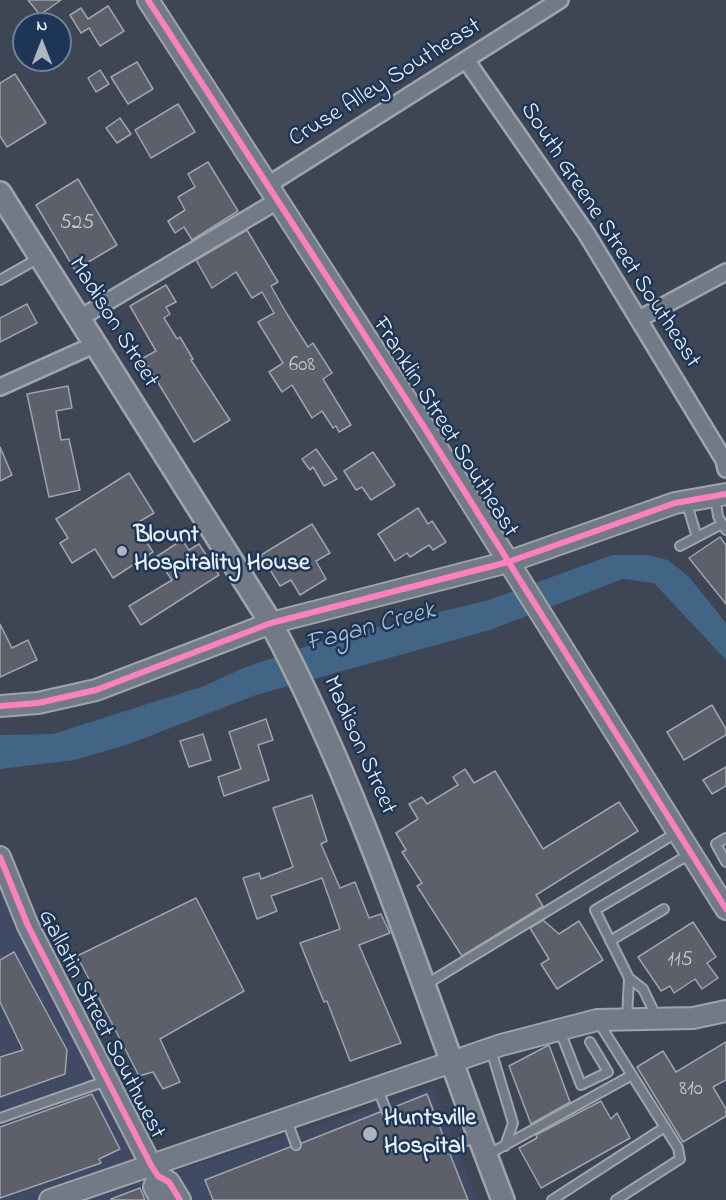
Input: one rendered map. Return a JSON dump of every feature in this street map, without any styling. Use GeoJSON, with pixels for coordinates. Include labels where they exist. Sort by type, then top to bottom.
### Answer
{"type":"FeatureCollection","features":[{"type":"Feature","properties":{"kind":"main road","name":"Madison Street"},"geometry":{"type":"LineString","coordinates":[[0,193],[271,623],[307,691],[365,823],[449,1061],[503,1200]]}},
{"type":"Feature","properties":{"kind":"street","name":"Franklin Street Southeast"},"geometry":{"type":"LineString","coordinates":[[148,0],[508,562],[691,853],[721,889],[726,909]]}},
{"type":"Feature","properties":{"kind":"street","name":"Cruse Alley Southeast"},"geometry":{"type":"LineString","coordinates":[[80,318],[272,193],[466,60],[560,0]]}},
{"type":"Feature","properties":{"kind":"street","name":"South Greene Street Southeast"},"geometry":{"type":"LineString","coordinates":[[466,60],[586,232],[724,460],[726,470]]}},
{"type":"Feature","properties":{"kind":"street"},"geometry":{"type":"LineString","coordinates":[[639,319],[726,272]]}},
{"type":"Feature","properties":{"kind":"street"},"geometry":{"type":"LineString","coordinates":[[0,387],[96,344]]}},
{"type":"Feature","properties":{"kind":"street"},"geometry":{"type":"LineString","coordinates":[[0,706],[38,703],[96,690],[271,623],[508,562],[686,501],[720,495]]}},
{"type":"Feature","properties":{"kind":"street","name":"Gallatin Street Southwest"},"geometry":{"type":"LineString","coordinates":[[2,868],[28,926],[155,1170],[169,1182],[180,1200]]}},
{"type":"Feature","properties":{"kind":"street"},"geometry":{"type":"LineString","coordinates":[[50,1200],[155,1170],[285,1117],[491,1048],[597,1020],[693,1018],[726,1011]]}},
{"type":"Feature","properties":{"kind":"street","name":"Gallatin Street Southwest"},"geometry":{"type":"LineString","coordinates":[[155,1170],[154,1187],[161,1200]]}},
{"type":"Feature","properties":{"kind":"lane"},"geometry":{"type":"LineString","coordinates":[[0,280],[41,257]]}},
{"type":"Feature","properties":{"kind":"lane"},"geometry":{"type":"LineString","coordinates":[[680,546],[724,527],[720,495]]}},
{"type":"Feature","properties":{"kind":"lane"},"geometry":{"type":"LineString","coordinates":[[686,501],[697,537]]}},
{"type":"Feature","properties":{"kind":"lane"},"geometry":{"type":"LineString","coordinates":[[423,986],[678,832]]}},
{"type":"Feature","properties":{"kind":"lane"},"geometry":{"type":"LineString","coordinates":[[726,838],[716,844],[726,862]]}},
{"type":"Feature","properties":{"kind":"lane"},"geometry":{"type":"LineString","coordinates":[[657,1018],[643,989],[629,978],[595,910],[691,853]]}},
{"type":"Feature","properties":{"kind":"lane"},"geometry":{"type":"LineString","coordinates":[[610,941],[664,909]]}},
{"type":"Feature","properties":{"kind":"lane"},"geometry":{"type":"LineString","coordinates":[[627,1018],[629,978]]}},
{"type":"Feature","properties":{"kind":"lane"},"geometry":{"type":"LineString","coordinates":[[597,1020],[678,1148],[680,1159],[616,1200]]}},
{"type":"Feature","properties":{"kind":"lane"},"geometry":{"type":"LineString","coordinates":[[559,1029],[581,1085],[608,1072],[590,1042]]}},
{"type":"Feature","properties":{"kind":"lane"},"geometry":{"type":"LineString","coordinates":[[491,1048],[513,1123],[505,1146]]}},
{"type":"Feature","properties":{"kind":"lane"},"geometry":{"type":"LineString","coordinates":[[448,1148],[505,1146],[632,1075]]}},
{"type":"Feature","properties":{"kind":"lane"},"geometry":{"type":"LineString","coordinates":[[0,1118],[108,1080]]}},
{"type":"Feature","properties":{"kind":"lane"},"geometry":{"type":"LineString","coordinates":[[376,1086],[386,1110]]}},
{"type":"Feature","properties":{"kind":"lane"},"geometry":{"type":"LineString","coordinates":[[285,1117],[296,1145]]}},
{"type":"Feature","properties":{"kind":"lane"},"geometry":{"type":"LineString","coordinates":[[552,1200],[665,1127]]}},
{"type":"Feature","properties":{"kind":"shaded area"},"geometry":{"type":"Polygon","coordinates":[[[0,856],[151,1165],[144,1176],[80,1200],[0,1200],[0,856]]]}},
{"type":"Feature","properties":{"kind":"shaded area","name":"Huntsville Hospital"},"geometry":{"type":"Polygon","coordinates":[[[434,1088],[477,1200],[89,1200],[144,1181],[434,1088]]]}},
{"type":"Feature","properties":{"kind":"water","name":"Fagan Creek"},"geometry":{"type":"Polygon","coordinates":[[[612,555],[647,555],[668,560],[689,577],[726,623],[726,660],[654,583],[623,579],[490,630],[256,695],[129,744],[75,760],[0,769],[0,735],[53,734],[204,686],[246,667],[328,639],[489,600],[612,555]]]}},
{"type":"Feature","properties":{"kind":"building"},"geometry":{"type":"Polygon","coordinates":[[[28,0],[61,0],[44,12],[38,12],[28,0]]]}},
{"type":"Feature","properties":{"kind":"building"},"geometry":{"type":"Polygon","coordinates":[[[108,6],[124,31],[100,46],[89,28],[81,33],[72,18],[72,14],[81,8],[88,19],[108,6]]]}},
{"type":"Feature","properties":{"kind":"building"},"geometry":{"type":"Polygon","coordinates":[[[137,62],[153,89],[128,104],[111,77],[137,62]]]}},
{"type":"Feature","properties":{"kind":"building"},"geometry":{"type":"Polygon","coordinates":[[[100,70],[109,84],[96,92],[88,78],[100,70]]]}},
{"type":"Feature","properties":{"kind":"building"},"geometry":{"type":"Polygon","coordinates":[[[15,74],[46,123],[7,147],[0,136],[0,83],[15,74]]]}},
{"type":"Feature","properties":{"kind":"building"},"geometry":{"type":"Polygon","coordinates":[[[178,104],[195,132],[151,158],[135,130],[178,104]]]}},
{"type":"Feature","properties":{"kind":"building"},"geometry":{"type":"Polygon","coordinates":[[[120,118],[131,134],[117,143],[106,128],[120,118]]]}},
{"type":"Feature","properties":{"kind":"building"},"geometry":{"type":"Polygon","coordinates":[[[208,162],[238,211],[192,240],[184,227],[175,233],[168,221],[185,210],[178,197],[195,187],[188,174],[208,162]]]}},
{"type":"Feature","properties":{"kind":"building"},"geometry":{"type":"Polygon","coordinates":[[[78,179],[117,245],[75,270],[36,205],[78,179]]]}},
{"type":"Feature","properties":{"kind":"building"},"geometry":{"type":"Polygon","coordinates":[[[247,230],[278,282],[271,286],[287,314],[308,347],[313,343],[332,373],[323,379],[351,425],[339,432],[336,426],[333,428],[322,411],[312,418],[292,385],[282,392],[269,372],[283,363],[258,322],[274,313],[262,292],[252,298],[236,272],[212,288],[196,260],[247,230]]]}},
{"type":"Feature","properties":{"kind":"building"},"geometry":{"type":"Polygon","coordinates":[[[166,285],[176,302],[166,307],[170,314],[164,318],[177,339],[180,337],[193,359],[191,360],[230,420],[194,442],[143,358],[156,351],[130,306],[166,285]]]}},
{"type":"Feature","properties":{"kind":"building"},"geometry":{"type":"Polygon","coordinates":[[[27,304],[37,323],[0,342],[0,318],[27,304]]]}},
{"type":"Feature","properties":{"kind":"building"},"geometry":{"type":"Polygon","coordinates":[[[68,386],[72,408],[56,411],[61,440],[69,439],[80,490],[49,497],[27,394],[68,386]]]}},
{"type":"Feature","properties":{"kind":"building"},"geometry":{"type":"Polygon","coordinates":[[[0,447],[12,475],[0,481],[0,447]]]}},
{"type":"Feature","properties":{"kind":"building"},"geometry":{"type":"Polygon","coordinates":[[[316,449],[337,479],[324,486],[313,467],[310,470],[302,459],[316,449]]]}},
{"type":"Feature","properties":{"kind":"building"},"geometry":{"type":"Polygon","coordinates":[[[373,452],[395,485],[371,500],[362,487],[356,490],[344,471],[373,452]]]}},
{"type":"Feature","properties":{"kind":"building"},"geometry":{"type":"Polygon","coordinates":[[[129,473],[154,513],[135,524],[153,552],[113,578],[95,549],[72,563],[60,543],[68,538],[56,519],[129,473]]]}},
{"type":"Feature","properties":{"kind":"building"},"geometry":{"type":"Polygon","coordinates":[[[418,508],[428,524],[432,521],[446,542],[433,550],[429,545],[410,557],[407,553],[395,561],[378,534],[418,508]]]}},
{"type":"Feature","properties":{"kind":"building"},"geometry":{"type":"Polygon","coordinates":[[[312,524],[330,553],[316,561],[326,579],[300,595],[291,580],[280,586],[261,555],[312,524]]]}},
{"type":"Feature","properties":{"kind":"building"},"geometry":{"type":"Polygon","coordinates":[[[720,537],[726,545],[726,604],[689,558],[720,537]]]}},
{"type":"Feature","properties":{"kind":"building"},"geometry":{"type":"Polygon","coordinates":[[[182,540],[189,550],[199,544],[219,575],[141,625],[129,606],[172,580],[156,557],[182,540]]]}},
{"type":"Feature","properties":{"kind":"building"},"geometry":{"type":"Polygon","coordinates":[[[0,624],[12,648],[28,640],[37,660],[0,677],[0,624]]]}},
{"type":"Feature","properties":{"kind":"building"},"geometry":{"type":"Polygon","coordinates":[[[712,705],[726,729],[726,735],[684,760],[667,732],[712,705]]]}},
{"type":"Feature","properties":{"kind":"building"},"geometry":{"type":"Polygon","coordinates":[[[266,719],[273,740],[258,745],[269,780],[224,796],[218,777],[241,769],[229,732],[266,719]]]}},
{"type":"Feature","properties":{"kind":"building"},"geometry":{"type":"Polygon","coordinates":[[[203,734],[211,760],[189,767],[180,741],[203,734]]]}},
{"type":"Feature","properties":{"kind":"building"},"geometry":{"type":"Polygon","coordinates":[[[726,767],[726,786],[712,794],[703,780],[726,767]]]}},
{"type":"Feature","properties":{"kind":"building"},"geometry":{"type":"Polygon","coordinates":[[[465,769],[474,783],[495,771],[543,849],[619,802],[638,831],[536,895],[543,906],[462,956],[417,886],[422,883],[402,852],[406,850],[396,833],[418,819],[409,804],[422,797],[427,804],[458,785],[453,777],[465,769]]]}},
{"type":"Feature","properties":{"kind":"building"},"geometry":{"type":"Polygon","coordinates":[[[312,795],[327,841],[321,844],[340,888],[355,882],[369,918],[381,914],[390,933],[359,945],[401,1043],[350,1061],[327,1001],[324,1002],[300,943],[340,929],[322,878],[271,896],[277,911],[257,919],[243,878],[259,873],[261,879],[293,867],[273,808],[312,795]]]}},
{"type":"Feature","properties":{"kind":"building"},"geometry":{"type":"Polygon","coordinates":[[[196,898],[244,991],[160,1039],[180,1082],[163,1089],[153,1072],[139,1076],[77,956],[196,898]]]}},
{"type":"Feature","properties":{"kind":"building"},"geometry":{"type":"Polygon","coordinates":[[[543,920],[559,934],[579,921],[603,960],[557,989],[541,964],[549,959],[530,928],[543,920]]]}},
{"type":"Feature","properties":{"kind":"building"},"geometry":{"type":"Polygon","coordinates":[[[693,922],[716,957],[707,963],[718,978],[702,989],[695,979],[674,993],[670,986],[661,991],[638,957],[693,922]]]}},
{"type":"Feature","properties":{"kind":"building"},"geometry":{"type":"Polygon","coordinates":[[[14,952],[67,1050],[65,1074],[0,1097],[0,1057],[23,1050],[0,1002],[0,960],[14,952]]]}},
{"type":"Feature","properties":{"kind":"building"},"geometry":{"type":"Polygon","coordinates":[[[726,1042],[726,1080],[713,1087],[726,1109],[726,1116],[683,1142],[637,1067],[663,1051],[676,1072],[726,1042]]]}},
{"type":"Feature","properties":{"kind":"building"},"geometry":{"type":"Polygon","coordinates":[[[549,1045],[570,1102],[531,1124],[509,1066],[549,1045]]]}},
{"type":"Feature","properties":{"kind":"building"},"geometry":{"type":"Polygon","coordinates":[[[92,1094],[120,1149],[99,1159],[101,1163],[0,1198],[0,1127],[92,1094]]]}},
{"type":"Feature","properties":{"kind":"building","name":"Huntsville Hospital"},"geometry":{"type":"Polygon","coordinates":[[[427,1094],[446,1143],[443,1151],[450,1154],[468,1200],[213,1200],[205,1180],[290,1147],[299,1150],[302,1143],[380,1112],[388,1116],[392,1108],[427,1094]]]}},
{"type":"Feature","properties":{"kind":"building"},"geometry":{"type":"Polygon","coordinates":[[[601,1101],[611,1119],[617,1113],[630,1138],[541,1188],[519,1148],[537,1138],[536,1135],[601,1101]]]}},
{"type":"Feature","properties":{"kind":"building"},"geometry":{"type":"Polygon","coordinates":[[[140,1188],[145,1200],[111,1200],[111,1199],[140,1188]]]}},
{"type":"Feature","properties":{"kind":"cycle path"},"geometry":{"type":"LineString","coordinates":[[148,0],[424,427],[726,909]]}},
{"type":"Feature","properties":{"kind":"cycle path"},"geometry":{"type":"LineString","coordinates":[[0,706],[38,703],[96,690],[271,623],[508,562],[675,503],[726,494]]}},
{"type":"Feature","properties":{"kind":"cycle path"},"geometry":{"type":"LineString","coordinates":[[0,857],[28,926],[151,1165],[158,1176],[169,1182],[180,1200]]}},
{"type":"Feature","properties":{"kind":"place","name":"Blount Hospitality House"},"geometry":{"type":"Point","coordinates":[122,551]}},
{"type":"Feature","properties":{"kind":"place","name":"Huntsville Hospital"},"geometry":{"type":"Point","coordinates":[370,1134]}}]}
